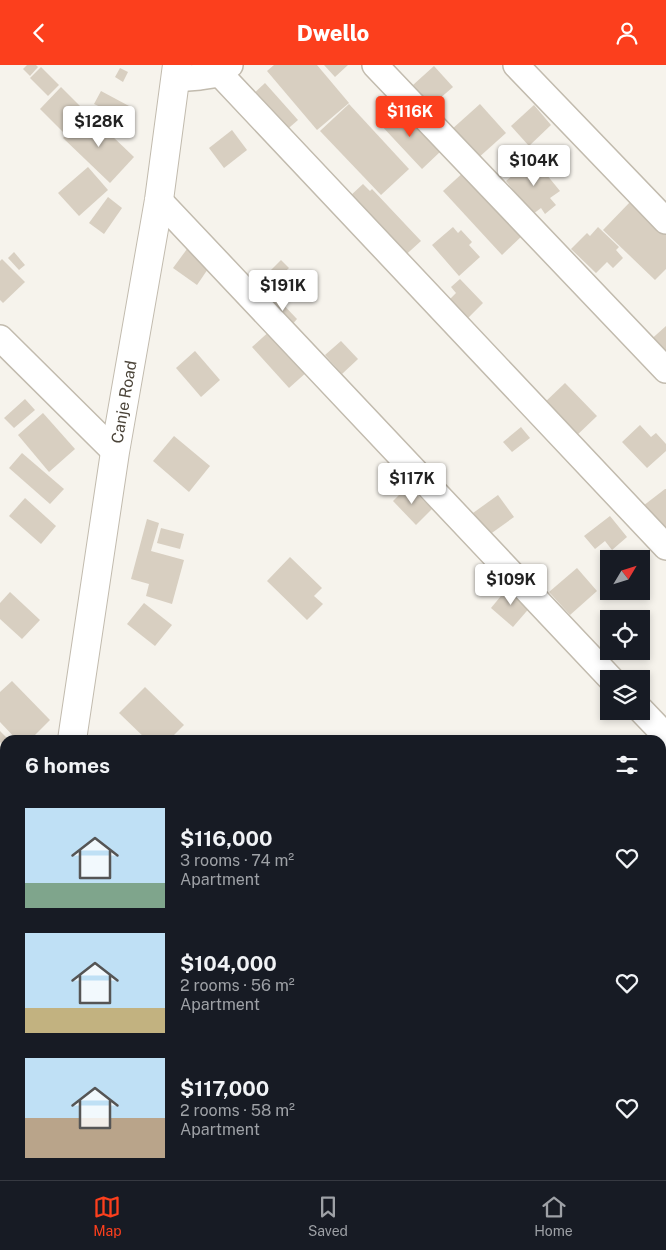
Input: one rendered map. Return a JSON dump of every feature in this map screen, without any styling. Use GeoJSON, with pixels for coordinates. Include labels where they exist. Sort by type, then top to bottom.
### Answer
{"type":"FeatureCollection","features":[{"type":"Feature","properties":{"kind":"street"},"geometry":{"type":"LineString","coordinates":[[375,65],[666,370]]}},
{"type":"Feature","properties":{"kind":"street"},"geometry":{"type":"LineString","coordinates":[[516,65],[666,221]]}},
{"type":"Feature","properties":{"kind":"street"},"geometry":{"type":"LineString","coordinates":[[176,72],[200,77],[225,69],[666,547]]}},
{"type":"Feature","properties":{"kind":"street","name":"Canje Road"},"geometry":{"type":"LineString","coordinates":[[73,735],[115,453],[159,200],[176,72]]}},
{"type":"Feature","properties":{"kind":"street"},"geometry":{"type":"LineString","coordinates":[[159,200],[603,670]]}},
{"type":"Feature","properties":{"kind":"street"},"geometry":{"type":"LineString","coordinates":[[0,338],[115,453]]}},
{"type":"Feature","properties":{"kind":"street"},"geometry":{"type":"LineString","coordinates":[[650,719],[665,735]]}},
{"type":"Feature","properties":{"kind":"building"},"geometry":{"type":"Polygon","coordinates":[[[27,65],[36,65],[38,67],[30,76],[23,69],[27,65]]]}},
{"type":"Feature","properties":{"kind":"building"},"geometry":{"type":"Polygon","coordinates":[[[274,65],[317,65],[349,103],[317,130],[267,71],[274,65]]]}},
{"type":"Feature","properties":{"kind":"building"},"geometry":{"type":"Polygon","coordinates":[[[324,65],[348,65],[335,77],[324,65]]]}},
{"type":"Feature","properties":{"kind":"building"},"geometry":{"type":"Polygon","coordinates":[[[434,66],[453,87],[431,106],[413,85],[434,66]]]}},
{"type":"Feature","properties":{"kind":"building"},"geometry":{"type":"Polygon","coordinates":[[[41,67],[59,85],[48,96],[30,78],[41,67]]]}},
{"type":"Feature","properties":{"kind":"building"},"geometry":{"type":"Polygon","coordinates":[[[120,68],[128,72],[123,82],[115,77],[120,68]]]}},
{"type":"Feature","properties":{"kind":"building"},"geometry":{"type":"Polygon","coordinates":[[[265,83],[298,120],[283,133],[251,96],[265,83]]]}},
{"type":"Feature","properties":{"kind":"building"},"geometry":{"type":"Polygon","coordinates":[[[61,87],[85,111],[64,133],[40,109],[61,87]]]}},
{"type":"Feature","properties":{"kind":"building"},"geometry":{"type":"Polygon","coordinates":[[[101,91],[129,106],[119,127],[100,117],[105,109],[94,104],[101,91]]]}},
{"type":"Feature","properties":{"kind":"building"},"geometry":{"type":"Polygon","coordinates":[[[349,104],[409,169],[381,195],[320,131],[349,104]]]}},
{"type":"Feature","properties":{"kind":"building"},"geometry":{"type":"Polygon","coordinates":[[[480,104],[506,133],[477,159],[451,130],[480,104]]]}},
{"type":"Feature","properties":{"kind":"building"},"geometry":{"type":"Polygon","coordinates":[[[534,105],[551,125],[529,146],[511,126],[534,105]]]}},
{"type":"Feature","properties":{"kind":"building"},"geometry":{"type":"Polygon","coordinates":[[[394,109],[398,114],[402,111],[441,151],[422,169],[379,123],[394,109]]]}},
{"type":"Feature","properties":{"kind":"building"},"geometry":{"type":"Polygon","coordinates":[[[87,112],[134,157],[110,183],[63,138],[87,112]]]}},
{"type":"Feature","properties":{"kind":"building"},"geometry":{"type":"Polygon","coordinates":[[[232,130],[247,150],[224,168],[209,148],[232,130]]]}},
{"type":"Feature","properties":{"kind":"building"},"geometry":{"type":"Polygon","coordinates":[[[533,158],[560,191],[550,198],[556,205],[545,214],[541,208],[533,214],[506,181],[533,158]]]}},
{"type":"Feature","properties":{"kind":"building"},"geometry":{"type":"Polygon","coordinates":[[[88,167],[108,190],[79,216],[58,193],[88,167]]]}},
{"type":"Feature","properties":{"kind":"building"},"geometry":{"type":"Polygon","coordinates":[[[466,170],[524,234],[502,255],[443,191],[466,170]]]}},
{"type":"Feature","properties":{"kind":"building"},"geometry":{"type":"Polygon","coordinates":[[[363,184],[370,191],[372,189],[421,241],[400,260],[349,197],[363,184]]]}},
{"type":"Feature","properties":{"kind":"building"},"geometry":{"type":"Polygon","coordinates":[[[108,197],[122,208],[104,234],[89,223],[108,197]]]}},
{"type":"Feature","properties":{"kind":"building"},"geometry":{"type":"Polygon","coordinates":[[[631,201],[666,235],[666,269],[655,280],[603,230],[631,201]]]}},
{"type":"Feature","properties":{"kind":"building"},"geometry":{"type":"Polygon","coordinates":[[[453,227],[458,233],[461,230],[472,242],[469,245],[480,257],[459,276],[432,245],[453,227]]]}},
{"type":"Feature","properties":{"kind":"building"},"geometry":{"type":"Polygon","coordinates":[[[598,227],[619,247],[616,250],[623,258],[613,268],[607,262],[596,273],[571,249],[587,233],[590,236],[598,227]]]}},
{"type":"Feature","properties":{"kind":"building"},"geometry":{"type":"Polygon","coordinates":[[[187,249],[210,266],[197,285],[173,268],[187,249]]]}},
{"type":"Feature","properties":{"kind":"building"},"geometry":{"type":"Polygon","coordinates":[[[14,252],[25,265],[19,270],[8,258],[14,252]]]}},
{"type":"Feature","properties":{"kind":"building"},"geometry":{"type":"Polygon","coordinates":[[[2,259],[25,282],[3,303],[0,300],[0,261],[2,259]]]}},
{"type":"Feature","properties":{"kind":"building"},"geometry":{"type":"Polygon","coordinates":[[[281,260],[289,268],[269,287],[262,279],[281,260]]]}},
{"type":"Feature","properties":{"kind":"building"},"geometry":{"type":"Polygon","coordinates":[[[460,279],[483,303],[468,318],[450,299],[456,293],[451,287],[460,279]]]}},
{"type":"Feature","properties":{"kind":"building"},"geometry":{"type":"Polygon","coordinates":[[[276,297],[297,319],[290,327],[268,305],[276,297]]]}},
{"type":"Feature","properties":{"kind":"building"},"geometry":{"type":"Polygon","coordinates":[[[666,326],[666,364],[647,343],[666,326]]]}},
{"type":"Feature","properties":{"kind":"building"},"geometry":{"type":"Polygon","coordinates":[[[272,329],[308,371],[289,388],[252,347],[272,329]]]}},
{"type":"Feature","properties":{"kind":"building"},"geometry":{"type":"Polygon","coordinates":[[[341,341],[358,359],[342,374],[325,355],[341,341]]]}},
{"type":"Feature","properties":{"kind":"building"},"geometry":{"type":"Polygon","coordinates":[[[195,351],[220,380],[201,397],[176,368],[195,351]]]}},
{"type":"Feature","properties":{"kind":"building"},"geometry":{"type":"Polygon","coordinates":[[[565,383],[597,416],[574,438],[542,405],[565,383]]]}},
{"type":"Feature","properties":{"kind":"building"},"geometry":{"type":"Polygon","coordinates":[[[25,399],[35,410],[14,428],[4,418],[25,399]]]}},
{"type":"Feature","properties":{"kind":"building"},"geometry":{"type":"Polygon","coordinates":[[[43,413],[75,449],[49,472],[18,435],[43,413]]]}},
{"type":"Feature","properties":{"kind":"building"},"geometry":{"type":"Polygon","coordinates":[[[640,425],[651,437],[656,433],[666,444],[666,451],[647,468],[622,442],[640,425]]]}},
{"type":"Feature","properties":{"kind":"building"},"geometry":{"type":"Polygon","coordinates":[[[521,427],[530,438],[512,452],[503,442],[521,427]]]}},
{"type":"Feature","properties":{"kind":"building"},"geometry":{"type":"Polygon","coordinates":[[[174,436],[210,466],[189,492],[153,461],[174,436]]]}},
{"type":"Feature","properties":{"kind":"building"},"geometry":{"type":"Polygon","coordinates":[[[22,453],[64,489],[50,504],[9,468],[22,453]]]}},
{"type":"Feature","properties":{"kind":"building"},"geometry":{"type":"Polygon","coordinates":[[[408,486],[432,509],[416,525],[393,501],[408,486]]]}},
{"type":"Feature","properties":{"kind":"building"},"geometry":{"type":"Polygon","coordinates":[[[666,489],[666,536],[639,509],[666,489]]]}},
{"type":"Feature","properties":{"kind":"building"},"geometry":{"type":"Polygon","coordinates":[[[498,495],[514,517],[489,535],[473,513],[498,495]]]}},
{"type":"Feature","properties":{"kind":"building"},"geometry":{"type":"Polygon","coordinates":[[[25,498],[56,526],[41,544],[9,516],[25,498]]]}},
{"type":"Feature","properties":{"kind":"building"},"geometry":{"type":"Polygon","coordinates":[[[610,516],[627,537],[612,550],[605,541],[595,549],[584,536],[610,516]]]}},
{"type":"Feature","properties":{"kind":"building"},"geometry":{"type":"Polygon","coordinates":[[[147,519],[159,523],[151,551],[184,560],[172,604],[146,596],[149,584],[131,579],[147,519]]]}},
{"type":"Feature","properties":{"kind":"building"},"geometry":{"type":"Polygon","coordinates":[[[161,528],[184,534],[180,549],[157,543],[161,528]]]}},
{"type":"Feature","properties":{"kind":"building"},"geometry":{"type":"Polygon","coordinates":[[[290,557],[322,588],[314,596],[323,604],[307,620],[267,581],[290,557]]]}},
{"type":"Feature","properties":{"kind":"building"},"geometry":{"type":"Polygon","coordinates":[[[577,568],[597,591],[570,615],[549,592],[577,568]]]}},
{"type":"Feature","properties":{"kind":"building"},"geometry":{"type":"Polygon","coordinates":[[[510,585],[532,605],[513,627],[491,608],[510,585]]]}},
{"type":"Feature","properties":{"kind":"building"},"geometry":{"type":"Polygon","coordinates":[[[10,592],[40,620],[22,639],[0,619],[0,603],[10,592]]]}},
{"type":"Feature","properties":{"kind":"building"},"geometry":{"type":"Polygon","coordinates":[[[144,603],[172,625],[155,646],[127,624],[144,603]]]}},
{"type":"Feature","properties":{"kind":"building"},"geometry":{"type":"Polygon","coordinates":[[[12,681],[50,720],[35,735],[12,735],[0,722],[0,692],[12,681]]]}},
{"type":"Feature","properties":{"kind":"building"},"geometry":{"type":"Polygon","coordinates":[[[145,687],[184,725],[174,735],[142,735],[119,713],[145,687]]]}}]}
